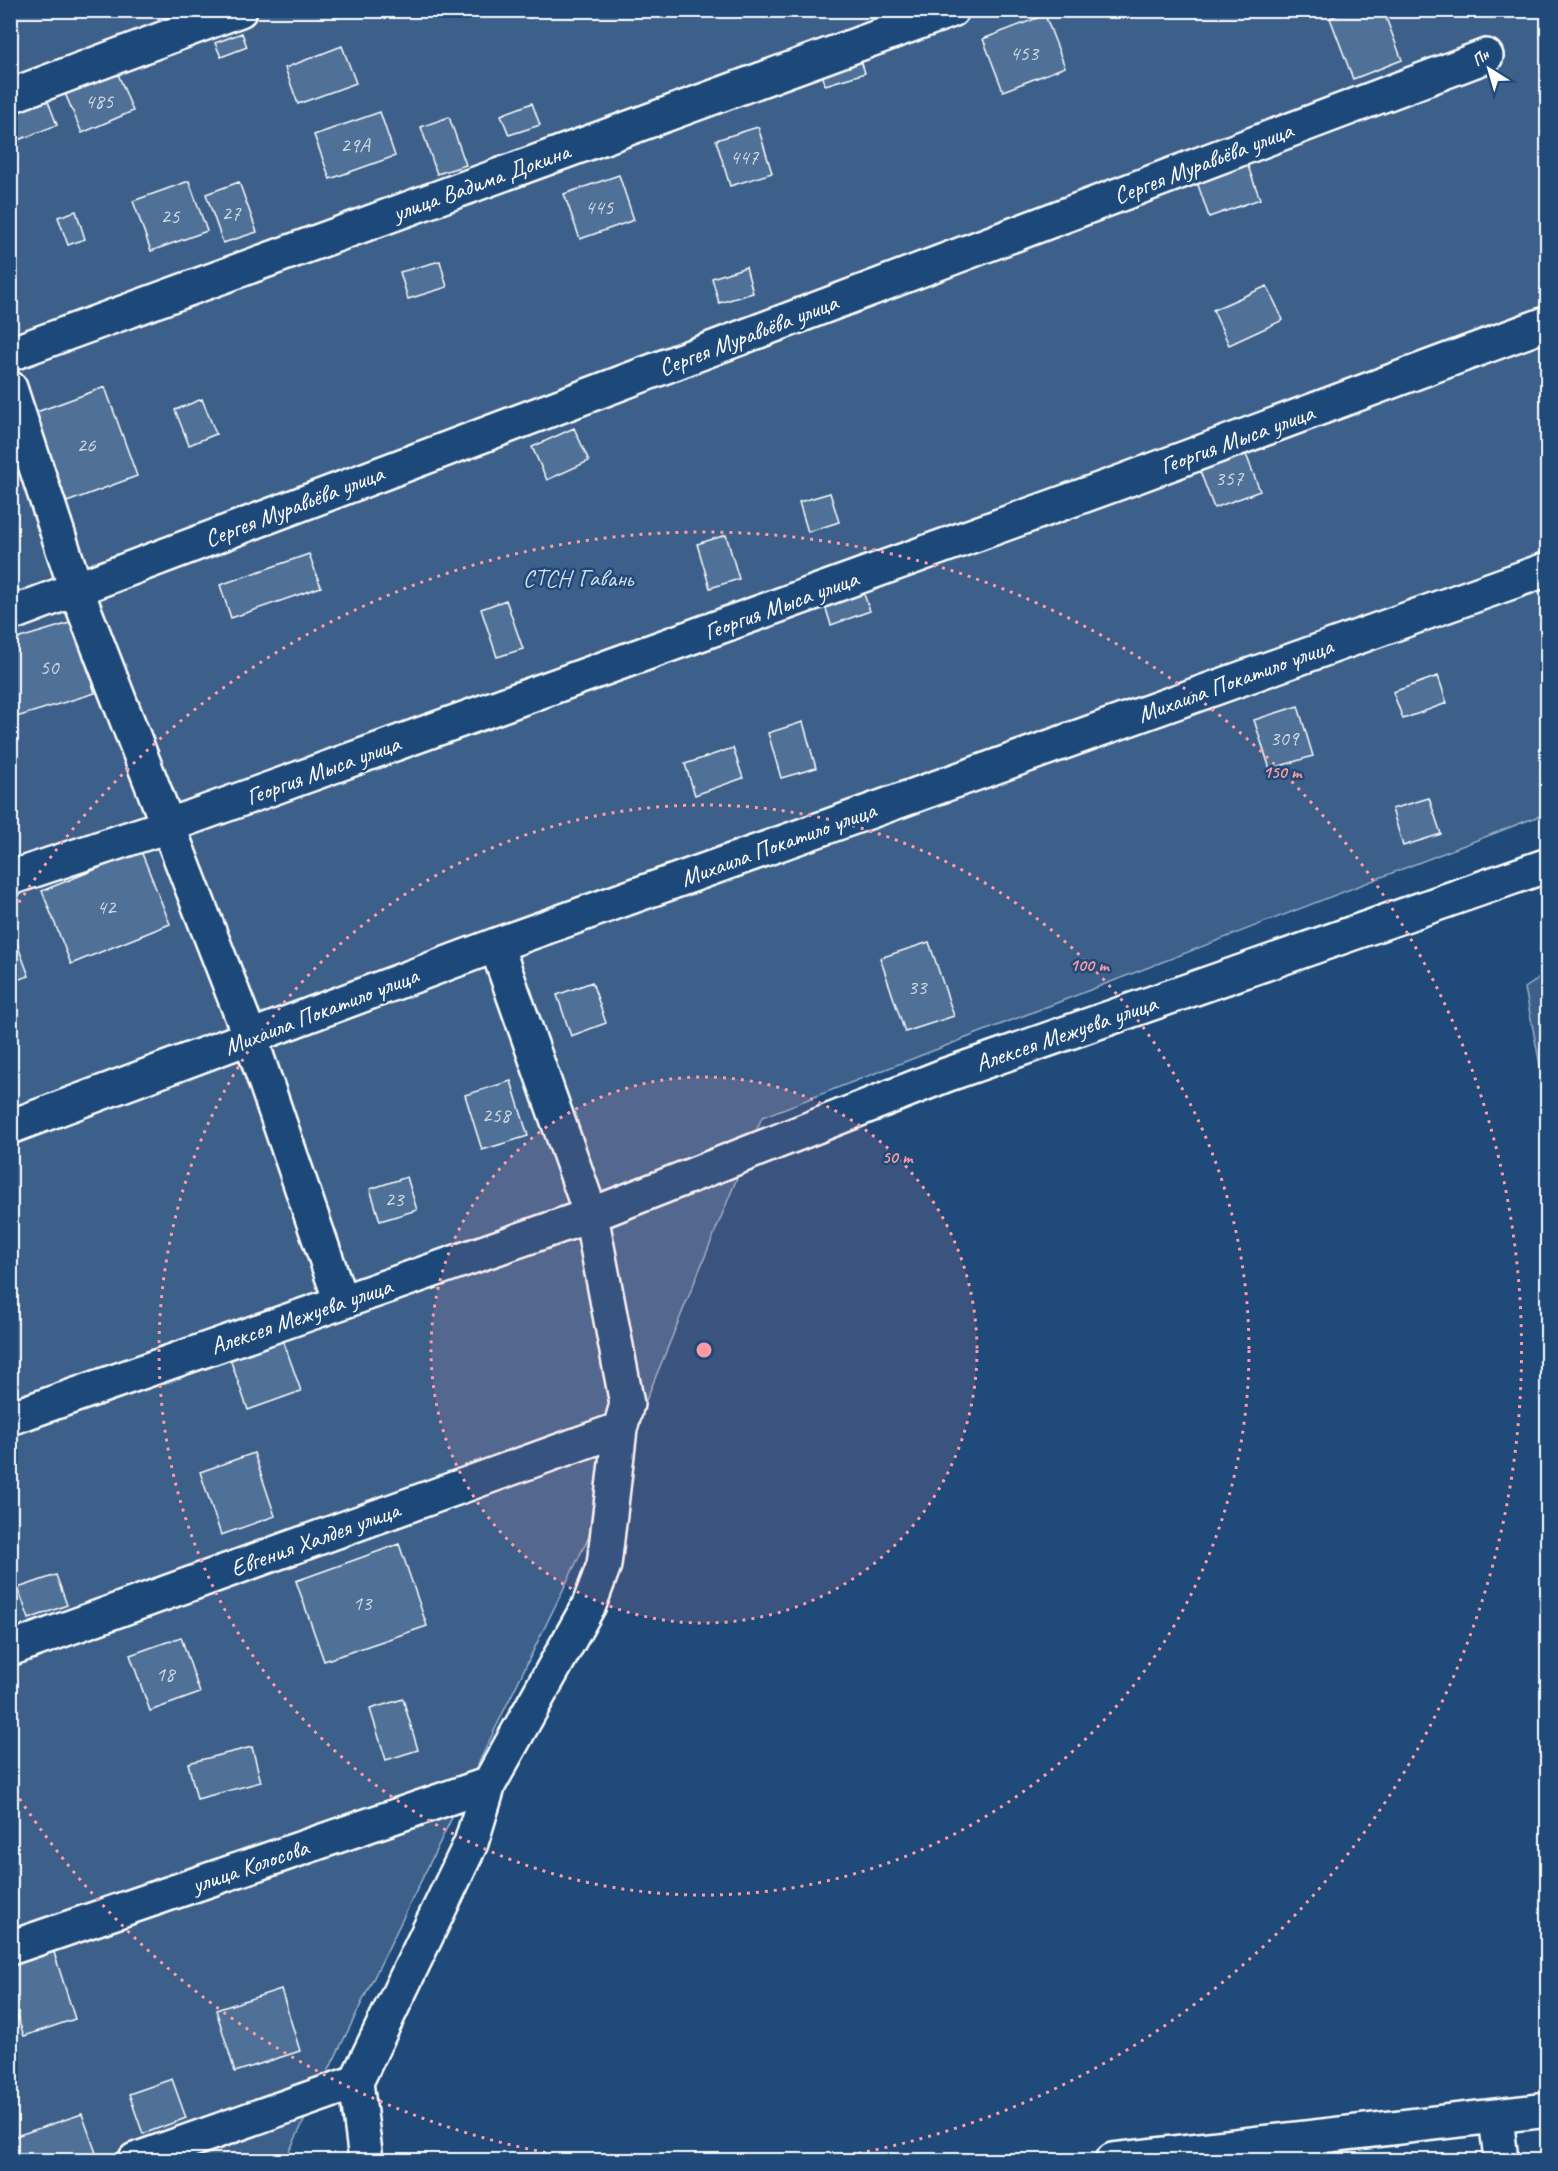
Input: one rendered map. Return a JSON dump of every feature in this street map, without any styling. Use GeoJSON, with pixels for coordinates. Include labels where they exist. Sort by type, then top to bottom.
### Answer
{"type":"FeatureCollection","features":[{"type":"Feature","properties":{"kind":"street"},"geometry":{"type":"LineString","coordinates":[[10,96],[240,10]]}},
{"type":"Feature","properties":{"kind":"street","name":"улица Вадима Докина"},"geometry":{"type":"LineString","coordinates":[[10,354],[952,10]]}},
{"type":"Feature","properties":{"kind":"street","name":"Сергея Муравьёва улица"},"geometry":{"type":"LineString","coordinates":[[10,614],[1486,56]]}},
{"type":"Feature","properties":{"kind":"street","name":"Георгия Мыса улица"},"geometry":{"type":"LineString","coordinates":[[10,878],[166,826],[1110,486],[1548,323]]}},
{"type":"Feature","properties":{"kind":"street"},"geometry":{"type":"LineString","coordinates":[[10,388],[76,589],[250,1038],[341,1302]]}},
{"type":"Feature","properties":{"kind":"street","name":"Михаила Покатило улица"},"geometry":{"type":"LineString","coordinates":[[10,1127],[496,945],[1548,568]]}},
{"type":"Feature","properties":{"kind":"street","name":"Алексея Межуева улица"},"geometry":{"type":"LineString","coordinates":[[10,1418],[591,1215],[946,1074],[1548,865]]}},
{"type":"Feature","properties":{"kind":"street"},"geometry":{"type":"LineString","coordinates":[[366,2160],[356,2082],[471,1843],[489,1784],[589,1605],[601,1575],[620,1429],[627,1404],[591,1215],[496,945]]}},
{"type":"Feature","properties":{"kind":"street","name":"Евгения Халдея улица"},"geometry":{"type":"LineString","coordinates":[[10,1649],[620,1429]]}},
{"type":"Feature","properties":{"kind":"street","name":"улица Колосова"},"geometry":{"type":"LineString","coordinates":[[10,1948],[489,1784]]}},
{"type":"Feature","properties":{"kind":"street"},"geometry":{"type":"LineString","coordinates":[[135,2160],[356,2082]]}},
{"type":"Feature","properties":{"kind":"street"},"geometry":{"type":"LineString","coordinates":[[1113,2160],[1548,2110]]}},
{"type":"Feature","properties":{"kind":"street"},"geometry":{"type":"LineString","coordinates":[[1496,2117],[1501,2160]]}},
{"type":"Feature","properties":{"kind":"green space","name":"СТСН Гавань"},"geometry":{"type":"Polygon","coordinates":[[[11,11],[1547,11],[1547,813],[762,1117],[598,1518],[285,2160],[11,2160],[11,11]]]}},
{"type":"Feature","properties":{"kind":"green space"},"geometry":{"type":"Polygon","coordinates":[[[1547,973],[1547,1101],[1525,988],[1547,973]]]}},
{"type":"Feature","properties":{"kind":"building"},"geometry":{"type":"Polygon","coordinates":[[[526,10],[549,10],[529,18],[526,10]]]}},
{"type":"Feature","properties":{"kind":"building"},"geometry":{"type":"Polygon","coordinates":[[[1349,10],[1383,10],[1402,60],[1353,79],[1330,18],[1349,10]]]}},
{"type":"Feature","properties":{"kind":"building"},"geometry":{"type":"Polygon","coordinates":[[[1045,15],[1065,67],[1003,91],[983,39],[1045,15]]]}},
{"type":"Feature","properties":{"kind":"building"},"geometry":{"type":"Polygon","coordinates":[[[242,33],[247,47],[221,57],[215,43],[242,33]]]}},
{"type":"Feature","properties":{"kind":"building"},"geometry":{"type":"Polygon","coordinates":[[[342,46],[356,83],[298,104],[285,68],[342,46]]]}},
{"type":"Feature","properties":{"kind":"building"},"geometry":{"type":"Polygon","coordinates":[[[860,57],[865,73],[825,85],[821,69],[860,57]]]}},
{"type":"Feature","properties":{"kind":"building"},"geometry":{"type":"Polygon","coordinates":[[[116,69],[133,111],[82,133],[64,91],[116,69]]]}},
{"type":"Feature","properties":{"kind":"building"},"geometry":{"type":"Polygon","coordinates":[[[46,96],[57,125],[13,142],[10,135],[10,110],[46,96]]]}},
{"type":"Feature","properties":{"kind":"building"},"geometry":{"type":"Polygon","coordinates":[[[532,103],[540,125],[509,135],[501,115],[532,103]]]}},
{"type":"Feature","properties":{"kind":"building"},"geometry":{"type":"Polygon","coordinates":[[[380,112],[395,156],[330,179],[314,135],[380,112]]]}},
{"type":"Feature","properties":{"kind":"building"},"geometry":{"type":"Polygon","coordinates":[[[449,117],[466,165],[437,174],[421,127],[449,117]]]}},
{"type":"Feature","properties":{"kind":"building"},"geometry":{"type":"Polygon","coordinates":[[[758,127],[772,173],[730,186],[716,140],[758,127]]]}},
{"type":"Feature","properties":{"kind":"building"},"geometry":{"type":"Polygon","coordinates":[[[1246,161],[1260,199],[1209,217],[1196,179],[1246,161]]]}},
{"type":"Feature","properties":{"kind":"building"},"geometry":{"type":"Polygon","coordinates":[[[619,175],[634,220],[580,239],[564,194],[619,175]]]}},
{"type":"Feature","properties":{"kind":"building"},"geometry":{"type":"Polygon","coordinates":[[[189,181],[207,231],[151,251],[133,201],[189,181]]]}},
{"type":"Feature","properties":{"kind":"building"},"geometry":{"type":"Polygon","coordinates":[[[239,182],[257,232],[223,243],[206,194],[239,182]]]}},
{"type":"Feature","properties":{"kind":"building"},"geometry":{"type":"Polygon","coordinates":[[[76,211],[85,239],[68,245],[58,217],[76,211]]]}},
{"type":"Feature","properties":{"kind":"building"},"geometry":{"type":"Polygon","coordinates":[[[440,261],[447,287],[408,299],[400,272],[440,261]]]}},
{"type":"Feature","properties":{"kind":"building"},"geometry":{"type":"Polygon","coordinates":[[[746,267],[753,293],[719,303],[712,278],[746,267]]]}},
{"type":"Feature","properties":{"kind":"building"},"geometry":{"type":"Polygon","coordinates":[[[1267,286],[1283,320],[1229,345],[1213,310],[1267,286]]]}},
{"type":"Feature","properties":{"kind":"building"},"geometry":{"type":"Polygon","coordinates":[[[105,387],[137,476],[67,502],[34,413],[105,387]]]}},
{"type":"Feature","properties":{"kind":"building"},"geometry":{"type":"Polygon","coordinates":[[[202,399],[216,434],[189,445],[175,410],[202,399]]]}},
{"type":"Feature","properties":{"kind":"building"},"geometry":{"type":"Polygon","coordinates":[[[574,428],[589,461],[547,480],[532,447],[574,428]]]}},
{"type":"Feature","properties":{"kind":"building"},"geometry":{"type":"Polygon","coordinates":[[[1244,449],[1260,491],[1214,508],[1198,466],[1244,449]]]}},
{"type":"Feature","properties":{"kind":"building"},"geometry":{"type":"Polygon","coordinates":[[[830,493],[839,522],[808,532],[799,502],[830,493]]]}},
{"type":"Feature","properties":{"kind":"building"},"geometry":{"type":"Polygon","coordinates":[[[726,535],[739,579],[710,588],[697,544],[726,535]]]}},
{"type":"Feature","properties":{"kind":"building"},"geometry":{"type":"Polygon","coordinates":[[[309,554],[321,587],[231,618],[220,585],[309,554]]]}},
{"type":"Feature","properties":{"kind":"building"},"geometry":{"type":"Polygon","coordinates":[[[10,568],[21,596],[10,600],[10,568]]]}},
{"type":"Feature","properties":{"kind":"building"},"geometry":{"type":"Polygon","coordinates":[[[861,586],[870,611],[831,625],[823,599],[861,586]]]}},
{"type":"Feature","properties":{"kind":"building"},"geometry":{"type":"Polygon","coordinates":[[[506,600],[523,649],[497,657],[481,609],[506,600]]]}},
{"type":"Feature","properties":{"kind":"building"},"geometry":{"type":"Polygon","coordinates":[[[73,622],[95,693],[10,719],[10,641],[73,622]]]}},
{"type":"Feature","properties":{"kind":"building"},"geometry":{"type":"Polygon","coordinates":[[[1438,676],[1447,703],[1403,719],[1393,692],[1438,676]]]}},
{"type":"Feature","properties":{"kind":"building"},"geometry":{"type":"Polygon","coordinates":[[[1298,706],[1313,756],[1270,769],[1254,720],[1298,706]]]}},
{"type":"Feature","properties":{"kind":"building"},"geometry":{"type":"Polygon","coordinates":[[[803,722],[816,768],[781,778],[768,733],[803,722]]]}},
{"type":"Feature","properties":{"kind":"building"},"geometry":{"type":"Polygon","coordinates":[[[733,748],[743,778],[695,795],[685,764],[733,748]]]}},
{"type":"Feature","properties":{"kind":"building"},"geometry":{"type":"Polygon","coordinates":[[[1429,798],[1441,834],[1403,846],[1392,809],[1429,798]]]}},
{"type":"Feature","properties":{"kind":"building"},"geometry":{"type":"Polygon","coordinates":[[[141,851],[170,924],[71,964],[42,891],[141,851]]]}},
{"type":"Feature","properties":{"kind":"building"},"geometry":{"type":"Polygon","coordinates":[[[10,925],[29,976],[10,982],[10,925]]]}},
{"type":"Feature","properties":{"kind":"building"},"geometry":{"type":"Polygon","coordinates":[[[929,942],[954,1016],[905,1032],[880,958],[929,942]]]}},
{"type":"Feature","properties":{"kind":"building"},"geometry":{"type":"Polygon","coordinates":[[[592,982],[606,1023],[571,1036],[557,995],[592,982]]]}},
{"type":"Feature","properties":{"kind":"building"},"geometry":{"type":"Polygon","coordinates":[[[511,1081],[528,1136],[482,1150],[465,1095],[511,1081]]]}},
{"type":"Feature","properties":{"kind":"building"},"geometry":{"type":"Polygon","coordinates":[[[407,1177],[417,1210],[380,1221],[370,1189],[407,1177]]]}},
{"type":"Feature","properties":{"kind":"building"},"geometry":{"type":"Polygon","coordinates":[[[283,1340],[301,1391],[248,1410],[230,1359],[283,1340]]]}},
{"type":"Feature","properties":{"kind":"building"},"geometry":{"type":"Polygon","coordinates":[[[254,1453],[275,1516],[221,1535],[200,1472],[254,1453]]]}},
{"type":"Feature","properties":{"kind":"building"},"geometry":{"type":"Polygon","coordinates":[[[399,1544],[427,1626],[324,1661],[296,1581],[399,1544]]]}},
{"type":"Feature","properties":{"kind":"building"},"geometry":{"type":"Polygon","coordinates":[[[56,1575],[67,1605],[29,1619],[18,1588],[56,1575]]]}},
{"type":"Feature","properties":{"kind":"building"},"geometry":{"type":"Polygon","coordinates":[[[181,1637],[200,1693],[150,1711],[130,1655],[181,1637]]]}},
{"type":"Feature","properties":{"kind":"building"},"geometry":{"type":"Polygon","coordinates":[[[403,1699],[418,1750],[386,1760],[370,1709],[403,1699]]]}},
{"type":"Feature","properties":{"kind":"building"},"geometry":{"type":"Polygon","coordinates":[[[252,1747],[261,1782],[197,1799],[188,1763],[252,1747]]]}},
{"type":"Feature","properties":{"kind":"building"},"geometry":{"type":"Polygon","coordinates":[[[51,1943],[75,2019],[24,2036],[10,1996],[10,1956],[51,1943]]]}},
{"type":"Feature","properties":{"kind":"building"},"geometry":{"type":"Polygon","coordinates":[[[281,1989],[300,2051],[235,2072],[216,2010],[281,1989]]]}},
{"type":"Feature","properties":{"kind":"building"},"geometry":{"type":"Polygon","coordinates":[[[172,2079],[186,2118],[143,2134],[129,2094],[172,2079]]]}},
{"type":"Feature","properties":{"kind":"building"},"geometry":{"type":"Polygon","coordinates":[[[82,2114],[96,2153],[73,2160],[10,2160],[10,2138],[82,2114]]]}}]}
